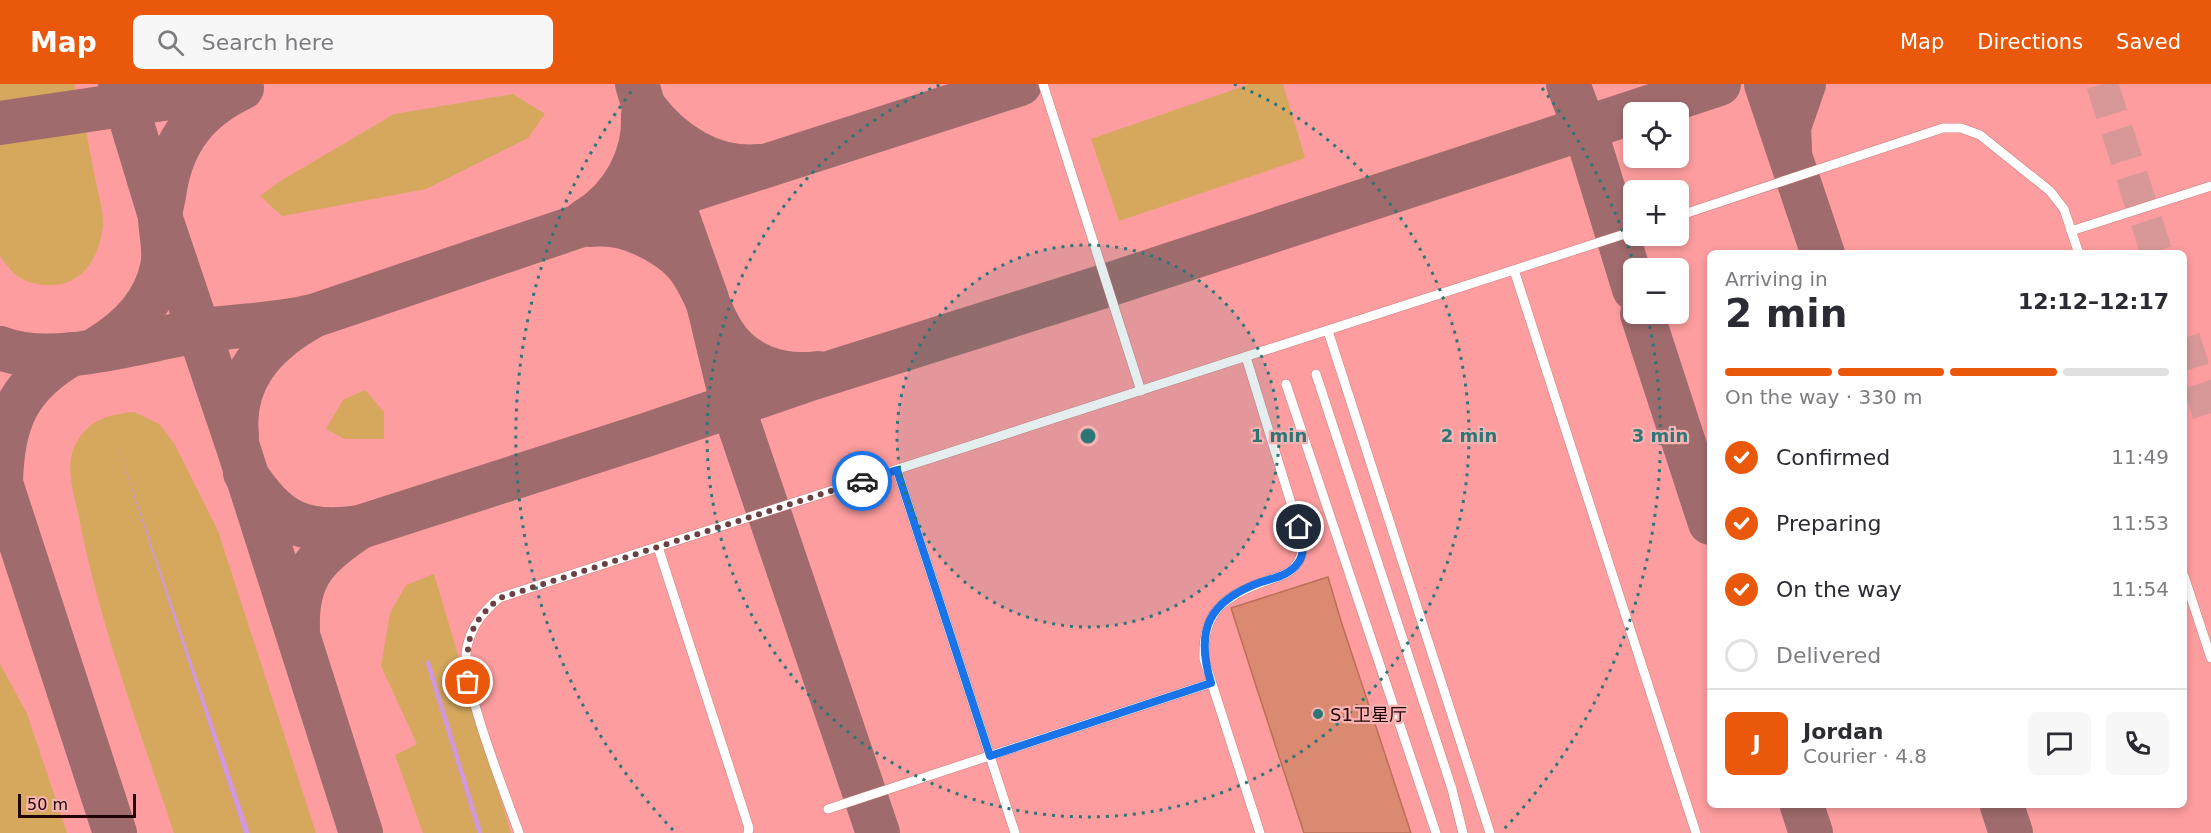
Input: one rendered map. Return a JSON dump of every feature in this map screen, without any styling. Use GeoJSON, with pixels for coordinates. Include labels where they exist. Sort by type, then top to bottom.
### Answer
{"type":"FeatureCollection","features":[{"type":"Feature","properties":{"kind":"lane"},"geometry":{"type":"LineString","coordinates":[[1043,84],[1141,391]]}},
{"type":"Feature","properties":{"kind":"lane"},"geometry":{"type":"LineString","coordinates":[[1689,212],[1943,128],[1952,127],[1970,131],[1993,143],[2045,187],[2064,209],[2078,250]]}},
{"type":"Feature","properties":{"kind":"lane"},"geometry":{"type":"LineString","coordinates":[[2072,231],[2211,186]]}},
{"type":"Feature","properties":{"kind":"lane"},"geometry":{"type":"LineString","coordinates":[[519,833],[468,682],[466,648],[479,615],[500,598],[1623,235]]}},
{"type":"Feature","properties":{"kind":"lane"},"geometry":{"type":"LineString","coordinates":[[1514,270],[1696,833]]}},
{"type":"Feature","properties":{"kind":"lane"},"geometry":{"type":"LineString","coordinates":[[1328,331],[1490,833]]}},
{"type":"Feature","properties":{"kind":"lane"},"geometry":{"type":"LineString","coordinates":[[1246,357],[1296,513],[1303,542],[1299,562],[1285,574],[1244,588],[1214,612],[1205,632],[1203,644],[1204,659],[1211,683],[1260,833]]}},
{"type":"Feature","properties":{"kind":"lane"},"geometry":{"type":"LineString","coordinates":[[1316,374],[1452,789],[1463,833]]}},
{"type":"Feature","properties":{"kind":"lane"},"geometry":{"type":"LineString","coordinates":[[1286,384],[1436,833]]}},
{"type":"Feature","properties":{"kind":"lane"},"geometry":{"type":"LineString","coordinates":[[897,470],[1015,833]]}},
{"type":"Feature","properties":{"kind":"lane"},"geometry":{"type":"LineString","coordinates":[[658,547],[749,828],[748,833]]}},
{"type":"Feature","properties":{"kind":"lane"},"geometry":{"type":"LineString","coordinates":[[2187,585],[2211,658]]}},
{"type":"Feature","properties":{"kind":"lane"},"geometry":{"type":"LineString","coordinates":[[828,809],[1211,683]]}},
{"type":"Feature","properties":{"kind":"shaded area"},"geometry":{"type":"Polygon","coordinates":[[[0,84],[2211,84],[2211,833],[0,833],[0,84]]]}},
{"type":"Feature","properties":{"kind":"shaded area"},"geometry":{"type":"Polygon","coordinates":[[[0,84],[74,84],[81,107],[103,219],[96,253],[83,272],[75,279],[65,283],[43,285],[28,282],[16,275],[0,256],[0,84]]]}},
{"type":"Feature","properties":{"kind":"shaded area"},"geometry":{"type":"Polygon","coordinates":[[[1250,84],[1283,84],[1305,158],[1119,221],[1091,139],[1250,84]]]}},
{"type":"Feature","properties":{"kind":"shaded area"},"geometry":{"type":"Polygon","coordinates":[[[513,94],[545,114],[528,138],[426,189],[282,216],[260,196],[279,182],[394,114],[513,94]]]}},
{"type":"Feature","properties":{"kind":"shaded area"},"geometry":{"type":"Polygon","coordinates":[[[365,390],[384,412],[384,439],[345,439],[326,429],[343,400],[365,390]]]}},
{"type":"Feature","properties":{"kind":"shaded area"},"geometry":{"type":"Polygon","coordinates":[[[134,412],[159,424],[174,443],[218,531],[316,833],[174,833],[108,635],[87,554],[70,474],[73,450],[90,426],[114,415],[134,412]]]}},
{"type":"Feature","properties":{"kind":"shaded area"},"geometry":{"type":"Polygon","coordinates":[[[116,441],[250,833],[244,833],[116,441]]]}},
{"type":"Feature","properties":{"kind":"shaded area"},"geometry":{"type":"Polygon","coordinates":[[[434,574],[511,833],[423,833],[395,755],[417,744],[381,666],[390,613],[406,585],[434,574]]]}},
{"type":"Feature","properties":{"kind":"shaded area"},"geometry":{"type":"Polygon","coordinates":[[[0,664],[27,714],[67,833],[0,833],[0,664]]]}},
{"type":"Feature","properties":{"kind":"building","name":"S1卫星厅"},"geometry":{"type":"Polygon","coordinates":[[[1328,577],[1411,833],[1304,833],[1258,692],[1231,608],[1328,577]]]}},
{"type":"Feature","properties":{"kind":"waterway"},"geometry":{"type":"LineString","coordinates":[[428,663],[480,833]]}},
{"type":"Feature","properties":{"kind":"taxiway"},"geometry":{"type":"LineString","coordinates":[[120,84],[160,216],[239,450],[361,833]]}},
{"type":"Feature","properties":{"kind":"taxiway"},"geometry":{"type":"LineString","coordinates":[[637,84],[671,198],[707,299],[733,407],[878,833]]}},
{"type":"Feature","properties":{"kind":"taxiway"},"geometry":{"type":"LineString","coordinates":[[0,348],[22,354],[72,354],[199,331],[313,316],[573,228],[1020,84]]}},
{"type":"Feature","properties":{"kind":"taxiway"},"geometry":{"type":"LineString","coordinates":[[1568,84],[1585,129],[1625,258]]}},
{"type":"Feature","properties":{"kind":"taxiway"},"geometry":{"type":"LineString","coordinates":[[245,473],[268,503],[292,521],[306,527],[322,529],[360,527],[1719,84]]}},
{"type":"Feature","properties":{"kind":"taxiway"},"geometry":{"type":"LineString","coordinates":[[1766,84],[1822,250]]}},
{"type":"Feature","properties":{"kind":"taxiway"},"geometry":{"type":"LineString","coordinates":[[1790,149],[1789,127],[1804,84]]}},
{"type":"Feature","properties":{"kind":"taxiway"},"geometry":{"type":"LineString","coordinates":[[98,348],[120,333],[139,314],[147,304],[158,280],[163,254],[160,213],[169,171],[181,141],[200,116],[226,96],[242,88]]}},
{"type":"Feature","properties":{"kind":"taxiway"},"geometry":{"type":"LineString","coordinates":[[0,123],[197,94]]}},
{"type":"Feature","properties":{"kind":"taxiway"},"geometry":{"type":"LineString","coordinates":[[645,108],[668,133],[695,152],[726,164],[759,166]]}},
{"type":"Feature","properties":{"kind":"taxiway"},"geometry":{"type":"LineString","coordinates":[[585,221],[610,201],[629,176],[640,147],[643,115]]}},
{"type":"Feature","properties":{"kind":"taxiway"},"geometry":{"type":"LineString","coordinates":[[592,225],[613,225],[633,230],[667,247],[677,255],[697,280],[723,333],[731,344],[752,361],[777,371],[818,373]]}},
{"type":"Feature","properties":{"kind":"taxiway"},"geometry":{"type":"LineString","coordinates":[[237,436],[236,416],[239,398],[253,367],[277,341],[308,319]]}},
{"type":"Feature","properties":{"kind":"taxiway"},"geometry":{"type":"LineString","coordinates":[[1645,324],[1707,514]]}},
{"type":"Feature","properties":{"kind":"taxiway"},"geometry":{"type":"LineString","coordinates":[[1,484],[5,442],[16,408],[38,379],[72,354]]}},
{"type":"Feature","properties":{"kind":"taxiway"},"geometry":{"type":"LineString","coordinates":[[0,480],[115,833]]}},
{"type":"Feature","properties":{"kind":"taxiway"},"geometry":{"type":"LineString","coordinates":[[298,628],[301,594],[312,568],[332,547],[360,527]]}},
{"type":"Feature","properties":{"kind":"taxiway"},"geometry":{"type":"LineString","coordinates":[[1803,808],[1811,833]]}},
{"type":"Feature","properties":{"kind":"taxiway"},"geometry":{"type":"LineString","coordinates":[[2003,808],[2011,833]]}},
{"type":"Feature","properties":{"kind":"tunnel"},"geometry":{"type":"LineString","coordinates":[[2102,84],[2156,250]]}},
{"type":"Feature","properties":{"kind":"tunnel"},"geometry":{"type":"LineString","coordinates":[[2187,347],[2211,422]]}},
{"type":"Feature","properties":{"kind":"way so far"},"geometry":{"type":"LineString","coordinates":[[468,682],[466,648],[479,615],[500,598],[862,481]]}},
{"type":"Feature","properties":{"kind":"place","name":"S1卫星厅"},"geometry":{"type":"Point","coordinates":[1318,714]}},
{"type":"Feature","properties":{"kind":"route"},"geometry":{"type":"LineString","coordinates":[[862,481],[897,470],[990,756],[1211,683],[1204,659],[1203,644],[1208,622],[1214,612],[1244,588],[1285,574],[1299,562],[1303,542],[1299,527]]}}]}
